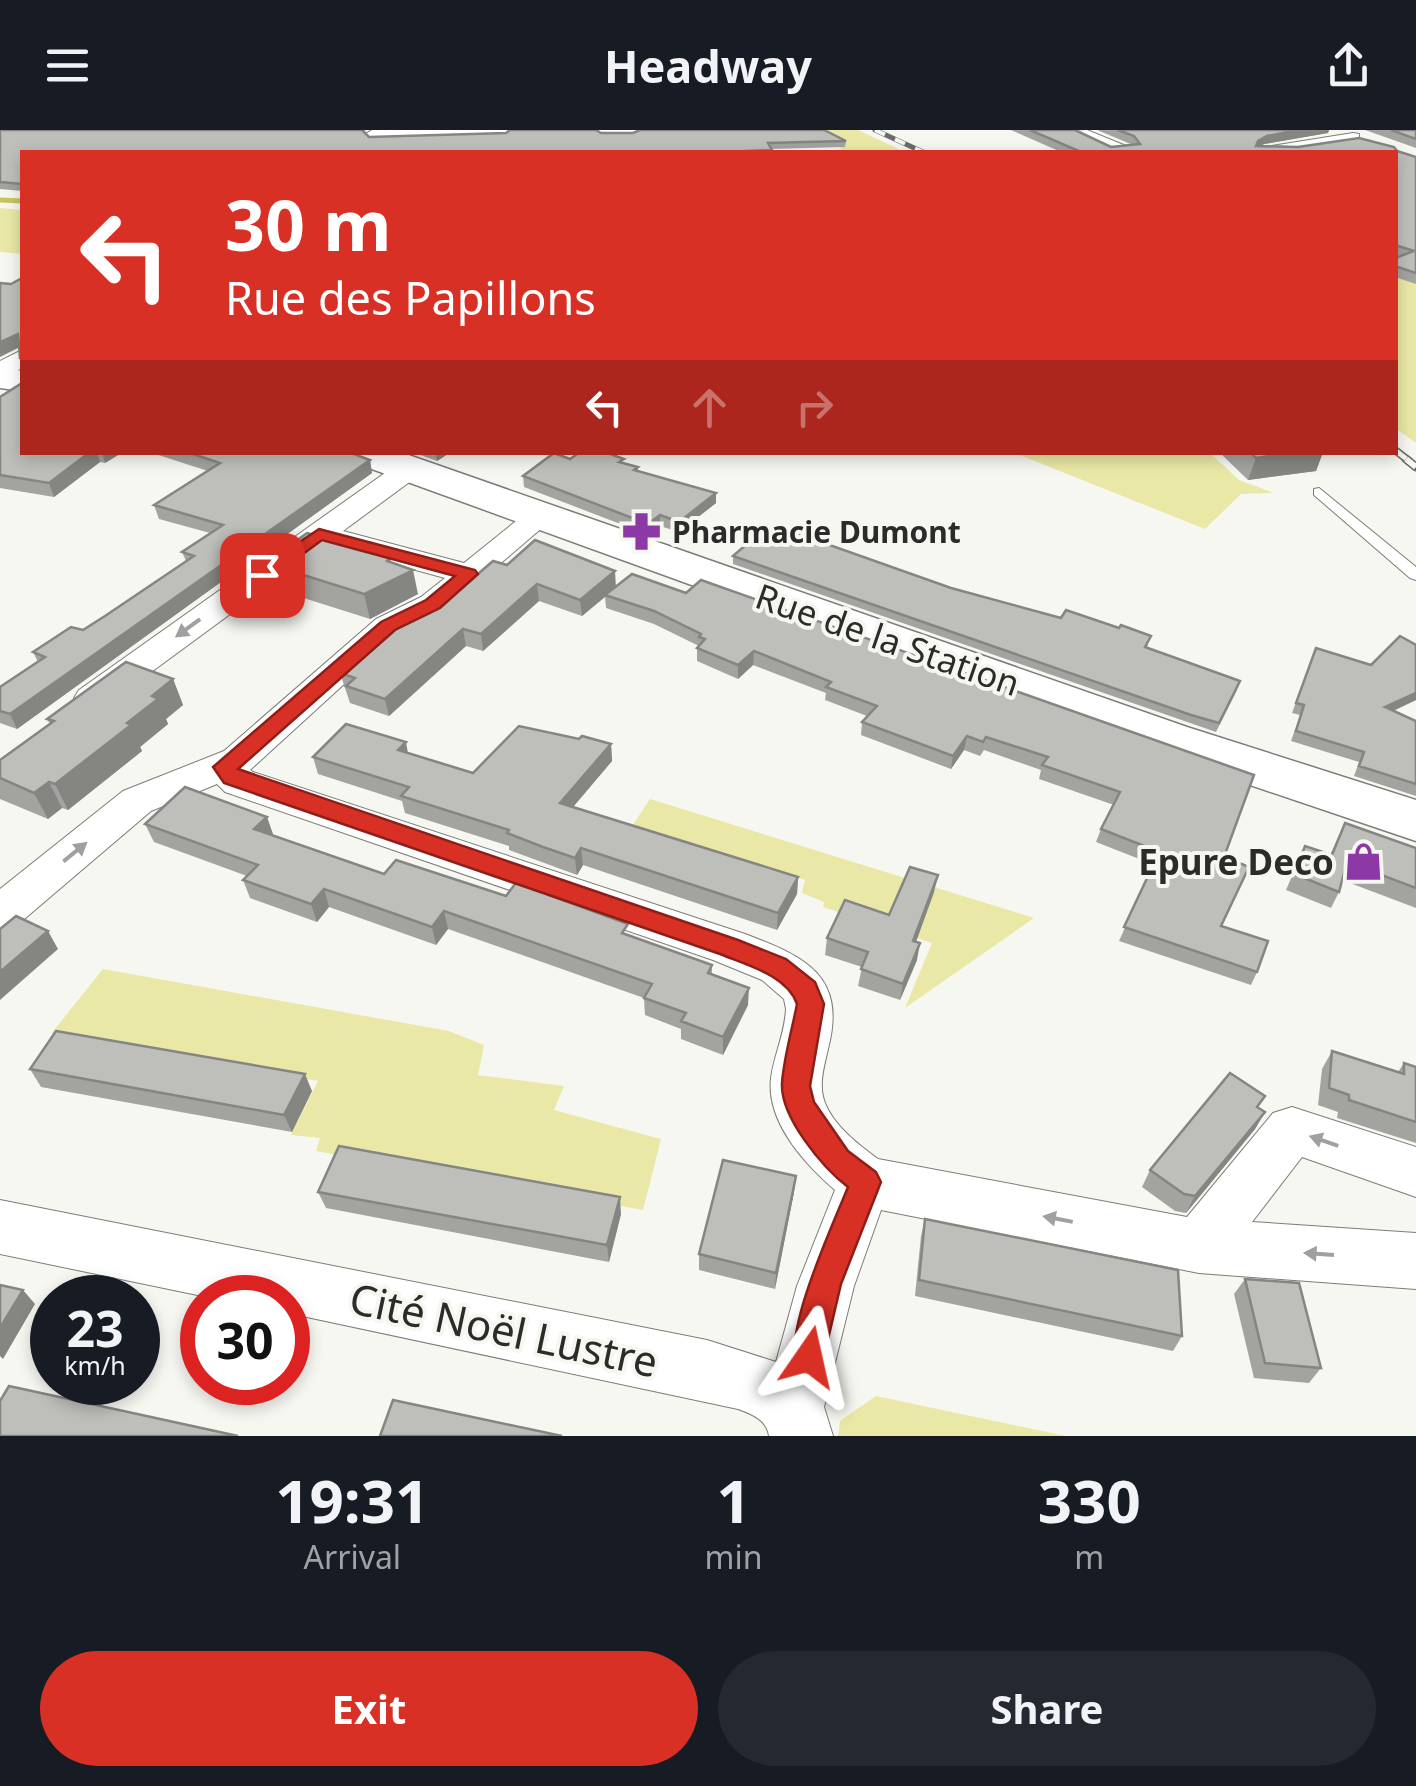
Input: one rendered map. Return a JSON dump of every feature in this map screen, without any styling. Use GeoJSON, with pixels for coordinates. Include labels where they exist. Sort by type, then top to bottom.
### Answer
{"type":"FeatureCollection","features":[{"type":"Feature","properties":{"kind":"street"},"geometry":{"type":"LineString","coordinates":[[370,136],[507,130]]}},
{"type":"Feature","properties":{"kind":"street"},"geometry":{"type":"LineString","coordinates":[[598,130],[630,131]]}},
{"type":"Feature","properties":{"kind":"street"},"geometry":{"type":"LineString","coordinates":[[1075,131],[1119,150]]}},
{"type":"Feature","properties":{"kind":"street"},"geometry":{"type":"LineString","coordinates":[[1278,150],[1353,137]]}},
{"type":"Feature","properties":{"kind":"street"},"geometry":{"type":"LineString","coordinates":[[0,375],[20,359]]}},
{"type":"Feature","properties":{"kind":"street","name":"Rue de la Station"},"geometry":{"type":"LineString","coordinates":[[369,455],[1168,738],[1416,821]]}},
{"type":"Feature","properties":{"kind":"street"},"geometry":{"type":"LineString","coordinates":[[64,718],[409,469]]}},
{"type":"Feature","properties":{"kind":"street"},"geometry":{"type":"LineString","coordinates":[[0,914],[137,801],[238,760],[388,626],[433,604],[542,515]]}},
{"type":"Feature","properties":{"kind":"street"},"geometry":{"type":"LineString","coordinates":[[319,534],[468,574]]}},
{"type":"Feature","properties":{"kind":"street"},"geometry":{"type":"LineString","coordinates":[[224,767],[240,782],[776,966],[805,990],[810,1004],[796,1086],[801,1106],[838,1161],[866,1182],[1199,1246],[1416,1261]]}},
{"type":"Feature","properties":{"kind":"street"},"geometry":{"type":"LineString","coordinates":[[1199,1246],[1292,1130],[1416,1172]]}},
{"type":"Feature","properties":{"kind":"street"},"geometry":{"type":"LineString","coordinates":[[798,1420],[811,1336],[825,1284],[866,1182]]}},
{"type":"Feature","properties":{"kind":"street","name":"Cité Noël Lustre"},"geometry":{"type":"LineString","coordinates":[[0,1227],[707,1370],[771,1390],[798,1420]]}},
{"type":"Feature","properties":{"kind":"lane"},"geometry":{"type":"LineString","coordinates":[[1319,492],[1416,575]]}},
{"type":"Feature","properties":{"kind":"shaded area"},"geometry":{"type":"Polygon","coordinates":[[[817,130],[858,130],[901,150],[832,150],[842,149],[817,130]]]}},
{"type":"Feature","properties":{"kind":"shaded area"},"geometry":{"type":"Polygon","coordinates":[[[0,208],[20,210],[20,254],[0,252],[0,208]]]}},
{"type":"Feature","properties":{"kind":"shaded area"},"geometry":{"type":"Polygon","coordinates":[[[1416,242],[1416,443],[1398,430],[1398,248],[1416,242]]]}},
{"type":"Feature","properties":{"kind":"shaded area"},"geometry":{"type":"Polygon","coordinates":[[[1020,455],[1212,455],[1239,480],[1274,493],[1241,494],[1205,529],[1020,455]]]}},
{"type":"Feature","properties":{"kind":"shaded area"},"geometry":{"type":"Polygon","coordinates":[[[650,799],[1034,918],[905,1008],[932,943],[823,907],[824,902],[802,893],[805,880],[659,836],[627,834],[650,799]]]}},
{"type":"Feature","properties":{"kind":"shaded area"},"geometry":{"type":"Polygon","coordinates":[[[103,969],[449,1031],[484,1045],[478,1075],[564,1086],[554,1110],[661,1139],[643,1210],[316,1151],[320,1138],[291,1135],[318,1081],[51,1034],[103,969]]]}},
{"type":"Feature","properties":{"kind":"shaded area"},"geometry":{"type":"Polygon","coordinates":[[[876,1396],[1066,1436],[838,1436],[840,1421],[876,1396]]]}},
{"type":"Feature","properties":{"kind":"building"},"geometry":{"type":"Polygon","coordinates":[[[0,130],[362,130],[369,137],[510,130],[824,130],[846,141],[768,143],[772,150],[20,150],[20,184],[0,182],[0,130]]]}},
{"type":"Feature","properties":{"kind":"building"},"geometry":{"type":"Polygon","coordinates":[[[1030,130],[1075,130],[1111,147],[1140,144],[1134,136],[1118,130],[1299,130],[1267,136],[1256,146],[1298,147],[1359,138],[1396,150],[1076,150],[1030,130]]]}},
{"type":"Feature","properties":{"kind":"building"},"geometry":{"type":"Polygon","coordinates":[[[1391,130],[1416,130],[1416,139],[1391,130]]]}},
{"type":"Feature","properties":{"kind":"building"},"geometry":{"type":"Polygon","coordinates":[[[1398,151],[1416,157],[1416,273],[1398,267],[1398,257],[1414,251],[1398,246],[1398,151]]]}},
{"type":"Feature","properties":{"kind":"building"},"geometry":{"type":"Polygon","coordinates":[[[20,279],[20,358],[18,334],[0,342],[0,283],[11,284],[20,279]]]}},
{"type":"Feature","properties":{"kind":"building"},"geometry":{"type":"Polygon","coordinates":[[[20,384],[20,455],[86,455],[49,483],[0,475],[0,397],[20,384]]]}},
{"type":"Feature","properties":{"kind":"building"},"geometry":{"type":"Polygon","coordinates":[[[196,455],[357,455],[370,460],[10,714],[0,711],[0,687],[45,657],[33,652],[71,627],[83,630],[105,616],[194,556],[182,552],[223,525],[154,505],[220,463],[196,455]]]}},
{"type":"Feature","properties":{"kind":"building"},"geometry":{"type":"Polygon","coordinates":[[[551,455],[570,459],[576,455],[613,455],[624,459],[619,462],[638,467],[634,470],[716,493],[679,522],[660,515],[648,524],[523,476],[551,455]]]}},
{"type":"Feature","properties":{"kind":"building"},"geometry":{"type":"Polygon","coordinates":[[[763,530],[787,537],[796,533],[951,588],[1061,618],[1066,610],[1119,628],[1121,625],[1151,636],[1145,647],[1240,681],[1219,723],[1191,715],[733,556],[763,530]]]}},
{"type":"Feature","properties":{"kind":"building"},"geometry":{"type":"Polygon","coordinates":[[[307,533],[390,558],[387,561],[413,570],[364,594],[265,563],[307,533]]]}},
{"type":"Feature","properties":{"kind":"building"},"geometry":{"type":"Polygon","coordinates":[[[535,540],[615,571],[580,600],[537,584],[481,634],[463,629],[385,699],[346,686],[355,678],[340,673],[407,616],[453,590],[457,592],[493,561],[507,565],[535,540]]]}},
{"type":"Feature","properties":{"kind":"building"},"geometry":{"type":"Polygon","coordinates":[[[632,574],[686,593],[701,580],[1254,775],[1224,857],[1249,867],[1221,926],[1268,941],[1257,972],[1124,927],[1158,855],[1157,851],[1101,829],[1120,792],[1042,765],[1048,757],[986,737],[983,742],[967,736],[953,756],[862,722],[877,706],[826,687],[831,682],[754,651],[738,665],[697,648],[705,639],[699,637],[701,634],[654,611],[605,595],[632,574]]]}},
{"type":"Feature","properties":{"kind":"building"},"geometry":{"type":"Polygon","coordinates":[[[1400,636],[1416,645],[1416,693],[1385,707],[1416,721],[1416,784],[1359,766],[1364,752],[1296,731],[1304,705],[1296,703],[1316,648],[1371,665],[1400,636]]]}},
{"type":"Feature","properties":{"kind":"building"},"geometry":{"type":"Polygon","coordinates":[[[126,662],[173,679],[152,696],[158,699],[127,723],[131,725],[55,784],[49,782],[34,793],[0,778],[0,760],[54,721],[47,719],[126,662]]]}},
{"type":"Feature","properties":{"kind":"building"},"geometry":{"type":"Polygon","coordinates":[[[346,724],[406,742],[398,750],[473,773],[519,726],[611,744],[560,803],[798,877],[778,913],[581,848],[575,858],[507,833],[509,830],[401,796],[409,787],[313,757],[346,724]]]}},
{"type":"Feature","properties":{"kind":"building"},"geometry":{"type":"Polygon","coordinates":[[[185,787],[267,817],[254,829],[384,874],[396,860],[506,896],[518,880],[551,891],[549,895],[628,924],[622,933],[712,965],[708,973],[749,988],[723,1037],[681,1021],[686,1013],[644,998],[652,984],[444,911],[432,927],[324,889],[311,904],[243,880],[258,865],[145,824],[185,787]]]}},
{"type":"Feature","properties":{"kind":"building"},"geometry":{"type":"Polygon","coordinates":[[[1345,823],[1416,848],[1416,888],[1347,862],[1339,892],[1294,874],[1305,846],[1332,855],[1345,823]]]}},
{"type":"Feature","properties":{"kind":"building"},"geometry":{"type":"Polygon","coordinates":[[[910,867],[938,875],[913,941],[920,943],[903,984],[861,969],[868,952],[827,938],[845,900],[889,915],[910,867]]]}},
{"type":"Feature","properties":{"kind":"building"},"geometry":{"type":"Polygon","coordinates":[[[16,916],[48,931],[0,972],[0,929],[16,916]]]}},
{"type":"Feature","properties":{"kind":"building"},"geometry":{"type":"Polygon","coordinates":[[[56,1031],[305,1074],[284,1115],[30,1069],[56,1031]]]}},
{"type":"Feature","properties":{"kind":"building"},"geometry":{"type":"Polygon","coordinates":[[[1332,1051],[1404,1074],[1404,1063],[1416,1067],[1416,1122],[1349,1100],[1349,1095],[1329,1088],[1332,1051]]]}},
{"type":"Feature","properties":{"kind":"building"},"geometry":{"type":"Polygon","coordinates":[[[1230,1073],[1265,1096],[1257,1107],[1265,1112],[1195,1196],[1184,1194],[1150,1170],[1230,1073]]]}},
{"type":"Feature","properties":{"kind":"building"},"geometry":{"type":"Polygon","coordinates":[[[339,1146],[620,1197],[607,1245],[318,1192],[339,1146]]]}},
{"type":"Feature","properties":{"kind":"building"},"geometry":{"type":"Polygon","coordinates":[[[723,1160],[796,1176],[776,1273],[699,1254],[723,1160]]]}},
{"type":"Feature","properties":{"kind":"building"},"geometry":{"type":"Polygon","coordinates":[[[925,1219],[1178,1270],[1182,1336],[919,1280],[925,1219]]]}},
{"type":"Feature","properties":{"kind":"building"},"geometry":{"type":"Polygon","coordinates":[[[1245,1279],[1299,1283],[1321,1368],[1265,1363],[1245,1279]]]}},
{"type":"Feature","properties":{"kind":"building"},"geometry":{"type":"Polygon","coordinates":[[[0,1285],[23,1290],[0,1328],[0,1285]]]}},
{"type":"Feature","properties":{"kind":"building"},"geometry":{"type":"Polygon","coordinates":[[[9,1386],[30,1391],[30,1405],[96,1405],[238,1436],[0,1436],[0,1401],[9,1386]]]}},
{"type":"Feature","properties":{"kind":"building"},"geometry":{"type":"Polygon","coordinates":[[[393,1400],[562,1436],[380,1436],[393,1400]]]}},
{"type":"Feature","properties":{"kind":"waterway"},"geometry":{"type":"LineString","coordinates":[[0,200],[20,201]]}},
{"type":"Feature","properties":{"kind":"railway"},"geometry":{"type":"LineString","coordinates":[[875,130],[919,150]]}},
{"type":"Feature","properties":{"kind":"railway"},"geometry":{"type":"LineString","coordinates":[[1398,452],[1409,461]]}},
{"type":"Feature","properties":{"kind":"railway"},"geometry":{"type":"LineString","coordinates":[[1406,459],[1416,467]]}},
{"type":"Feature","properties":{"kind":"place","name":"Pharmacie Dumont"},"geometry":{"type":"Point","coordinates":[642,531]}},
{"type":"Feature","properties":{"kind":"place","name":"Epure Deco"},"geometry":{"type":"Point","coordinates":[1364,861]}},
{"type":"Feature","properties":{"kind":"route"},"geometry":{"type":"LineString","coordinates":[[262,575],[319,534],[468,574],[433,604],[388,626],[238,760],[224,767],[232,777],[729,947],[776,966],[805,990],[810,1004],[808,1026],[796,1086],[801,1106],[838,1161],[866,1182],[825,1284],[809,1357]]}}]}
